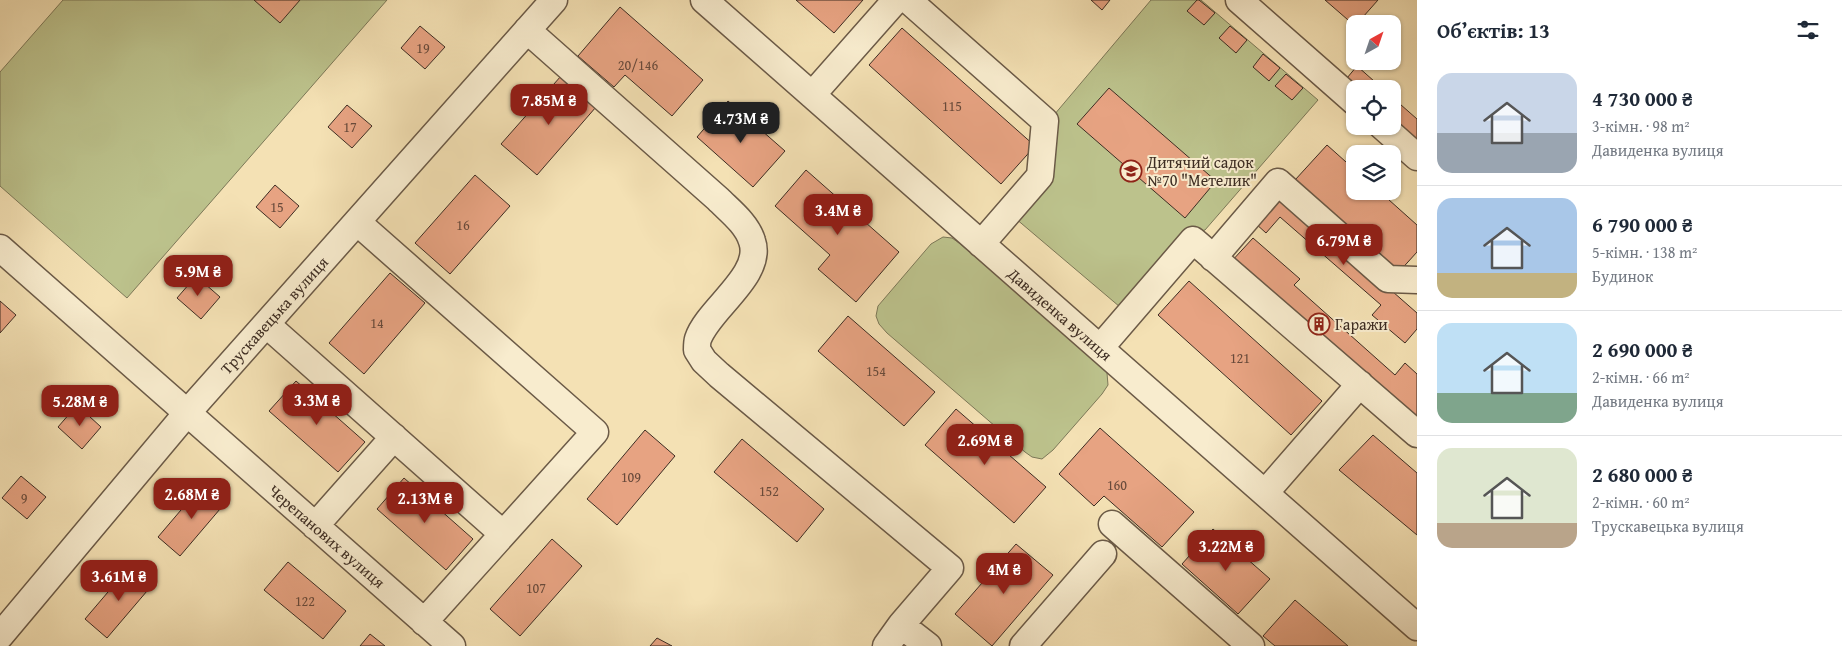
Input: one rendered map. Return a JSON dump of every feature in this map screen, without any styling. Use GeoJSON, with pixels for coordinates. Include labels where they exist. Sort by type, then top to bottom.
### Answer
{"type":"FeatureCollection","features":[{"type":"Feature","properties":{"kind":"street","name":"Трускавецька вулиця"},"geometry":{"type":"LineString","coordinates":[[0,636],[187,413],[554,0]]}},
{"type":"Feature","properties":{"kind":"street","name":"Давиденка вулиця"},"geometry":{"type":"LineString","coordinates":[[704,0],[1417,627]]}},
{"type":"Feature","properties":{"kind":"street"},"geometry":{"type":"LineString","coordinates":[[812,95],[896,0]]}},
{"type":"Feature","properties":{"kind":"street"},"geometry":{"type":"LineString","coordinates":[[908,0],[1045,121],[1040,176],[981,244]]}},
{"type":"Feature","properties":{"kind":"street"},"geometry":{"type":"LineString","coordinates":[[1239,0],[1346,94]]}},
{"type":"Feature","properties":{"kind":"street"},"geometry":{"type":"LineString","coordinates":[[527,30],[718,199],[745,229],[753,241],[753,260],[741,281],[708,322],[698,338],[697,350],[704,361],[950,568],[901,625],[886,646]]}},
{"type":"Feature","properties":{"kind":"street"},"geometry":{"type":"LineString","coordinates":[[1392,135],[1417,157]]}},
{"type":"Feature","properties":{"kind":"street"},"geometry":{"type":"LineString","coordinates":[[1213,258],[1278,182],[1388,279],[1417,280]]}},
{"type":"Feature","properties":{"kind":"street"},"geometry":{"type":"LineString","coordinates":[[356,222],[595,432],[424,622]]}},
{"type":"Feature","properties":{"kind":"street"},"geometry":{"type":"LineString","coordinates":[[1100,348],[1192,240],[1417,434]]}},
{"type":"Feature","properties":{"kind":"street","name":"Черепанових вулиця"},"geometry":{"type":"LineString","coordinates":[[0,248],[452,646]]}},
{"type":"Feature","properties":{"kind":"street"},"geometry":{"type":"LineString","coordinates":[[266,324],[503,534]]}},
{"type":"Feature","properties":{"kind":"street"},"geometry":{"type":"LineString","coordinates":[[1265,493],[1360,384]]}},
{"type":"Feature","properties":{"kind":"street"},"geometry":{"type":"LineString","coordinates":[[315,526],[394,437]]}},
{"type":"Feature","properties":{"kind":"street"},"geometry":{"type":"LineString","coordinates":[[1112,524],[1252,646]]}},
{"type":"Feature","properties":{"kind":"street"},"geometry":{"type":"LineString","coordinates":[[1023,646],[1103,554]]}},
{"type":"Feature","properties":{"kind":"street"},"geometry":{"type":"LineString","coordinates":[[901,625],[928,646]]}},
{"type":"Feature","properties":{"kind":"green space"},"geometry":{"type":"Polygon","coordinates":[[[63,0],[387,0],[127,298],[0,186],[0,72],[63,0]]]}},
{"type":"Feature","properties":{"kind":"green space"},"geometry":{"type":"Polygon","coordinates":[[[1151,0],[1201,0],[1318,100],[1205,230],[1186,235],[1120,307],[1015,218],[1054,115],[1151,0]]]}},
{"type":"Feature","properties":{"kind":"green space"},"geometry":{"type":"Polygon","coordinates":[[[943,237],[952,238],[959,243],[1100,364],[1107,373],[1108,385],[1102,394],[1053,450],[1042,459],[1032,457],[1025,452],[879,324],[876,316],[878,306],[931,244],[943,237]]]}},
{"type":"Feature","properties":{"kind":"building"},"geometry":{"type":"Polygon","coordinates":[[[254,0],[300,0],[280,23],[254,0]]]}},
{"type":"Feature","properties":{"kind":"building"},"geometry":{"type":"Polygon","coordinates":[[[796,0],[863,0],[834,33],[796,0]]]}},
{"type":"Feature","properties":{"kind":"building"},"geometry":{"type":"Polygon","coordinates":[[[1091,0],[1110,0],[1102,10],[1091,0]]]}},
{"type":"Feature","properties":{"kind":"building"},"geometry":{"type":"Polygon","coordinates":[[[1197,0],[1215,13],[1204,25],[1187,11],[1197,0]]]}},
{"type":"Feature","properties":{"kind":"building"},"geometry":{"type":"Polygon","coordinates":[[[1325,0],[1378,0],[1365,15],[1346,15],[1346,18],[1325,0]]]}},
{"type":"Feature","properties":{"kind":"building"},"geometry":{"type":"Polygon","coordinates":[[[620,7],[703,80],[672,116],[625,75],[614,87],[578,56],[620,7]]]}},
{"type":"Feature","properties":{"kind":"building"},"geometry":{"type":"Polygon","coordinates":[[[420,26],[445,47],[425,69],[401,48],[420,26]]]}},
{"type":"Feature","properties":{"kind":"building"},"geometry":{"type":"Polygon","coordinates":[[[1230,26],[1247,40],[1236,53],[1219,38],[1230,26]]]}},
{"type":"Feature","properties":{"kind":"building"},"geometry":{"type":"Polygon","coordinates":[[[902,28],[1035,146],[1001,184],[869,65],[902,28]]]}},
{"type":"Feature","properties":{"kind":"building"},"geometry":{"type":"Polygon","coordinates":[[[1263,54],[1280,68],[1269,81],[1253,67],[1263,54]]]}},
{"type":"Feature","properties":{"kind":"building"},"geometry":{"type":"Polygon","coordinates":[[[1354,70],[1362,70],[1373,80],[1346,80],[1346,86],[1342,84],[1354,70]]]}},
{"type":"Feature","properties":{"kind":"building"},"geometry":{"type":"Polygon","coordinates":[[[1286,74],[1303,88],[1292,100],[1275,86],[1286,74]]]}},
{"type":"Feature","properties":{"kind":"building"},"geometry":{"type":"Polygon","coordinates":[[[561,76],[596,107],[537,175],[501,144],[561,76]]]}},
{"type":"Feature","properties":{"kind":"building"},"geometry":{"type":"Polygon","coordinates":[[[1109,88],[1216,181],[1185,218],[1077,124],[1109,88]]]}},
{"type":"Feature","properties":{"kind":"building"},"geometry":{"type":"Polygon","coordinates":[[[728,101],[785,151],[753,187],[697,137],[728,101]]]}},
{"type":"Feature","properties":{"kind":"building"},"geometry":{"type":"Polygon","coordinates":[[[347,105],[372,126],[352,148],[328,127],[347,105]]]}},
{"type":"Feature","properties":{"kind":"building"},"geometry":{"type":"Polygon","coordinates":[[[1401,105],[1417,119],[1417,151],[1401,135],[1401,105]]]}},
{"type":"Feature","properties":{"kind":"building"},"geometry":{"type":"Polygon","coordinates":[[[1327,145],[1346,162],[1346,200],[1389,200],[1417,225],[1417,252],[1398,273],[1295,180],[1327,145]]]}},
{"type":"Feature","properties":{"kind":"building"},"geometry":{"type":"Polygon","coordinates":[[[806,170],[899,252],[856,302],[818,269],[830,255],[775,206],[806,170]]]}},
{"type":"Feature","properties":{"kind":"building"},"geometry":{"type":"Polygon","coordinates":[[[475,175],[510,206],[450,274],[415,243],[475,175]]]}},
{"type":"Feature","properties":{"kind":"building"},"geometry":{"type":"Polygon","coordinates":[[[275,185],[299,206],[280,228],[256,207],[275,185]]]}},
{"type":"Feature","properties":{"kind":"building","name":"Гаражи"},"geometry":{"type":"Polygon","coordinates":[[[1277,190],[1417,313],[1417,329],[1405,343],[1372,315],[1381,305],[1280,217],[1266,233],[1255,223],[1277,190]]]}},
{"type":"Feature","properties":{"kind":"building","name":"Гаражи"},"geometry":{"type":"Polygon","coordinates":[[[1253,238],[1300,279],[1294,285],[1395,375],[1405,363],[1417,374],[1417,426],[1230,263],[1253,238]]]}},
{"type":"Feature","properties":{"kind":"building"},"geometry":{"type":"Polygon","coordinates":[[[390,273],[425,303],[364,374],[329,343],[390,273]]]}},
{"type":"Feature","properties":{"kind":"building"},"geometry":{"type":"Polygon","coordinates":[[[196,276],[220,297],[201,319],[177,298],[196,276]]]}},
{"type":"Feature","properties":{"kind":"building"},"geometry":{"type":"Polygon","coordinates":[[[1189,281],[1322,401],[1291,435],[1158,315],[1189,281]]]}},
{"type":"Feature","properties":{"kind":"building"},"geometry":{"type":"Polygon","coordinates":[[[0,301],[16,315],[0,333],[0,301]]]}},
{"type":"Feature","properties":{"kind":"building"},"geometry":{"type":"Polygon","coordinates":[[[848,316],[935,392],[904,426],[818,351],[848,316]]]}},
{"type":"Feature","properties":{"kind":"building"},"geometry":{"type":"Polygon","coordinates":[[[296,381],[365,442],[338,472],[269,411],[296,381]]]}},
{"type":"Feature","properties":{"kind":"building"},"geometry":{"type":"Polygon","coordinates":[[[77,405],[101,427],[82,449],[58,427],[77,405]]]}},
{"type":"Feature","properties":{"kind":"building"},"geometry":{"type":"Polygon","coordinates":[[[956,409],[1046,487],[1014,523],[925,445],[956,409]]]}},
{"type":"Feature","properties":{"kind":"building"},"geometry":{"type":"Polygon","coordinates":[[[1100,428],[1194,512],[1162,547],[1104,496],[1094,506],[1059,474],[1100,428]]]}},
{"type":"Feature","properties":{"kind":"building"},"geometry":{"type":"Polygon","coordinates":[[[645,430],[675,456],[617,525],[587,499],[645,430]]]}},
{"type":"Feature","properties":{"kind":"building"},"geometry":{"type":"Polygon","coordinates":[[[1373,435],[1417,473],[1417,535],[1339,470],[1373,435]]]}},
{"type":"Feature","properties":{"kind":"building"},"geometry":{"type":"Polygon","coordinates":[[[742,439],[824,509],[797,542],[714,472],[742,439]]]}},
{"type":"Feature","properties":{"kind":"building"},"geometry":{"type":"Polygon","coordinates":[[[21,476],[46,497],[27,519],[2,498],[21,476]]]}},
{"type":"Feature","properties":{"kind":"building"},"geometry":{"type":"Polygon","coordinates":[[[404,478],[473,539],[446,570],[377,509],[404,478]]]}},
{"type":"Feature","properties":{"kind":"building"},"geometry":{"type":"Polygon","coordinates":[[[204,483],[226,502],[180,556],[158,537],[204,483]]]}},
{"type":"Feature","properties":{"kind":"building"},"geometry":{"type":"Polygon","coordinates":[[[1213,529],[1270,579],[1238,614],[1182,564],[1213,529]]]}},
{"type":"Feature","properties":{"kind":"building"},"geometry":{"type":"Polygon","coordinates":[[[552,539],[582,566],[520,636],[490,609],[552,539]]]}},
{"type":"Feature","properties":{"kind":"building"},"geometry":{"type":"Polygon","coordinates":[[[1016,544],[1053,575],[992,646],[955,614],[1016,544]]]}},
{"type":"Feature","properties":{"kind":"building"},"geometry":{"type":"Polygon","coordinates":[[[288,562],[346,611],[323,639],[264,590],[288,562]]]}},
{"type":"Feature","properties":{"kind":"building"},"geometry":{"type":"Polygon","coordinates":[[[131,565],[153,584],[107,638],[85,619],[131,565]]]}},
{"type":"Feature","properties":{"kind":"building"},"geometry":{"type":"Polygon","coordinates":[[[1295,600],[1348,646],[1275,646],[1263,636],[1295,600]]]}},
{"type":"Feature","properties":{"kind":"building"},"geometry":{"type":"Polygon","coordinates":[[[370,634],[385,646],[360,646],[370,634]]]}},
{"type":"Feature","properties":{"kind":"building"},"geometry":{"type":"Polygon","coordinates":[[[657,638],[672,646],[650,646],[657,638]]]}},
{"type":"Feature","properties":{"kind":"place","name":"Дитячий садок №70 \"Метелик\""},"geometry":{"type":"Point","coordinates":[1131,171]}},
{"type":"Feature","properties":{"kind":"place","name":"Гаражи"},"geometry":{"type":"Point","coordinates":[1319,324]}}]}
